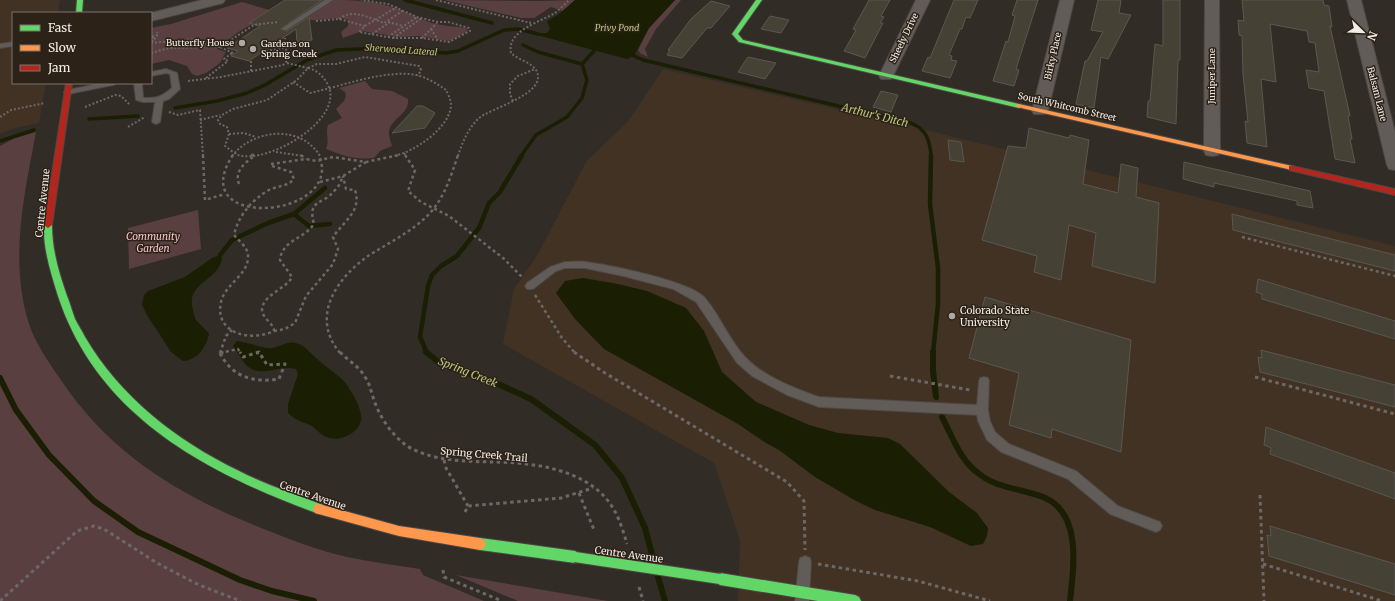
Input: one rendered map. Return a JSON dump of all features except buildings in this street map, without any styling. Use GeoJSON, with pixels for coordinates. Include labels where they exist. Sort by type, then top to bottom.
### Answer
{"type":"FeatureCollection","features":[{"type":"Feature","properties":{"kind":"street"},"geometry":{"type":"LineString","coordinates":[[79,12],[80,0]]}},
{"type":"Feature","properties":{"kind":"street"},"geometry":{"type":"LineString","coordinates":[[152,18],[218,0]]}},
{"type":"Feature","properties":{"kind":"street","name":"South Whitcomb Street"},"geometry":{"type":"LineString","coordinates":[[759,0],[735,34],[737,38],[749,44],[1395,192]]}},
{"type":"Feature","properties":{"kind":"street","name":"Sheely Drive"},"geometry":{"type":"LineString","coordinates":[[886,76],[923,0]]}},
{"type":"Feature","properties":{"kind":"street","name":"Birky Place"},"geometry":{"type":"LineString","coordinates":[[1040,111],[1067,0]]}},
{"type":"Feature","properties":{"kind":"street","name":"Juniper Lane"},"geometry":{"type":"LineString","coordinates":[[1212,0],[1212,151]]}},
{"type":"Feature","properties":{"kind":"street","name":"Balsam Lane"},"geometry":{"type":"LineString","coordinates":[[1354,0],[1395,165]]}},
{"type":"Feature","properties":{"kind":"street","name":"Centre Avenue"},"geometry":{"type":"LineString","coordinates":[[68,88],[50,205],[48,246],[55,282],[64,310],[91,358],[112,385],[139,412],[170,438],[208,461],[284,498],[342,517],[400,531],[720,579],[802,597],[855,601]]}},
{"type":"Feature","properties":{"kind":"lane"},"geometry":{"type":"LineString","coordinates":[[284,29],[330,0]]}},
{"type":"Feature","properties":{"kind":"lane"},"geometry":{"type":"LineString","coordinates":[[0,46],[12,44]]}},
{"type":"Feature","properties":{"kind":"lane"},"geometry":{"type":"LineString","coordinates":[[138,84],[139,98],[143,100],[158,100],[166,97],[176,89],[175,77],[173,73],[166,71],[152,74]]}},
{"type":"Feature","properties":{"kind":"lane"},"geometry":{"type":"LineString","coordinates":[[68,88],[104,84]]}},
{"type":"Feature","properties":{"kind":"lane"},"geometry":{"type":"LineString","coordinates":[[156,122],[158,100]]}},
{"type":"Feature","properties":{"kind":"lane"},"geometry":{"type":"LineString","coordinates":[[530,286],[553,269],[565,265],[585,265],[623,272],[676,286],[700,299],[741,360],[756,373],[791,392],[819,402],[982,410]]}},
{"type":"Feature","properties":{"kind":"lane"},"geometry":{"type":"LineString","coordinates":[[983,387],[982,410],[984,421],[991,436],[1005,448],[1072,475],[1114,510],[1156,526]]}},
{"type":"Feature","properties":{"kind":"lane"},"geometry":{"type":"LineString","coordinates":[[802,597],[805,562]]}},
{"type":"Feature","properties":{"kind":"path"},"geometry":{"type":"LineString","coordinates":[[361,0],[398,7],[417,17],[438,22],[448,22],[470,29],[455,40],[448,42],[422,38],[393,38],[358,31],[398,7]]}},
{"type":"Feature","properties":{"kind":"path"},"geometry":{"type":"LineString","coordinates":[[436,0],[532,24]]}},
{"type":"Feature","properties":{"kind":"path"},"geometry":{"type":"LineString","coordinates":[[535,69],[510,53],[510,46],[528,26],[554,13],[569,0]]}},
{"type":"Feature","properties":{"kind":"path"},"geometry":{"type":"LineString","coordinates":[[386,22],[404,10]]}},
{"type":"Feature","properties":{"kind":"path"},"geometry":{"type":"LineString","coordinates":[[339,19],[342,15],[350,13],[384,23],[390,22],[403,26]]}},
{"type":"Feature","properties":{"kind":"path"},"geometry":{"type":"LineString","coordinates":[[388,37],[417,17]]}},
{"type":"Feature","properties":{"kind":"path"},"geometry":{"type":"LineString","coordinates":[[393,38],[422,18]]}},
{"type":"Feature","properties":{"kind":"path"},"geometry":{"type":"LineString","coordinates":[[300,19],[309,22],[339,19],[365,26]]}},
{"type":"Feature","properties":{"kind":"path"},"geometry":{"type":"LineString","coordinates":[[220,47],[260,23],[281,21],[284,29],[287,63]]}},
{"type":"Feature","properties":{"kind":"path"},"geometry":{"type":"LineString","coordinates":[[372,34],[390,22]]}},
{"type":"Feature","properties":{"kind":"path"},"geometry":{"type":"LineString","coordinates":[[422,38],[438,22]]}},
{"type":"Feature","properties":{"kind":"path"},"geometry":{"type":"LineString","coordinates":[[431,29],[438,40]]}},
{"type":"Feature","properties":{"kind":"path"},"geometry":{"type":"LineString","coordinates":[[152,37],[158,35],[157,32]]}},
{"type":"Feature","properties":{"kind":"path"},"geometry":{"type":"LineString","coordinates":[[152,43],[195,39],[200,42],[197,47]]}},
{"type":"Feature","properties":{"kind":"path"},"geometry":{"type":"LineString","coordinates":[[266,51],[305,44],[305,41]]}},
{"type":"Feature","properties":{"kind":"path"},"geometry":{"type":"LineString","coordinates":[[152,53],[169,48],[188,50],[197,47],[220,47],[233,53],[224,59],[228,61],[205,78]]}},
{"type":"Feature","properties":{"kind":"path"},"geometry":{"type":"LineString","coordinates":[[200,120],[254,105],[274,97],[280,90],[293,82],[307,68],[316,64],[339,63],[354,58],[366,57],[398,64],[419,66],[422,70],[418,76]]}},
{"type":"Feature","properties":{"kind":"path"},"geometry":{"type":"LineString","coordinates":[[251,61],[251,71]]}},
{"type":"Feature","properties":{"kind":"path"},"geometry":{"type":"LineString","coordinates":[[188,81],[221,77],[287,63],[307,68],[321,74],[331,88],[332,93],[326,111],[317,124],[299,138],[274,152]]}},
{"type":"Feature","properties":{"kind":"path"},"geometry":{"type":"LineString","coordinates":[[513,101],[508,90],[510,84],[517,77],[535,69]]}},
{"type":"Feature","properties":{"kind":"path","name":"Spring Creek Trail"},"geometry":{"type":"LineString","coordinates":[[535,69],[538,78],[535,85],[529,92],[513,101],[496,107],[480,117],[470,127],[461,143],[450,181],[444,195],[435,208],[415,226],[367,255],[339,282],[330,299],[326,316],[327,332],[344,356],[366,376],[381,417],[395,436],[422,453],[444,460],[502,462],[531,466],[574,477],[594,488],[610,503],[622,529]]}},
{"type":"Feature","properties":{"kind":"path"},"geometry":{"type":"LineString","coordinates":[[187,76],[187,86]]}},
{"type":"Feature","properties":{"kind":"path"},"geometry":{"type":"LineString","coordinates":[[220,115],[218,120],[220,124],[227,127],[229,134],[225,146],[234,153],[254,156],[274,152],[305,156],[306,159],[310,161],[333,157],[366,162],[386,159],[404,153],[428,139],[442,126],[447,118],[451,104],[446,90],[432,80],[418,76],[386,76],[310,93],[293,82]]}},
{"type":"Feature","properties":{"kind":"path"},"geometry":{"type":"LineString","coordinates":[[85,107],[115,95],[121,96],[129,104],[134,105]]}},
{"type":"Feature","properties":{"kind":"path"},"geometry":{"type":"LineString","coordinates":[[0,117],[11,110],[45,103]]}},
{"type":"Feature","properties":{"kind":"path"},"geometry":{"type":"LineString","coordinates":[[167,109],[170,113],[178,115],[200,110],[205,200],[225,194]]}},
{"type":"Feature","properties":{"kind":"path"},"geometry":{"type":"LineString","coordinates":[[128,127],[141,120],[146,114]]}},
{"type":"Feature","properties":{"kind":"path"},"geometry":{"type":"LineString","coordinates":[[229,134],[244,133],[256,138]]}},
{"type":"Feature","properties":{"kind":"path"},"geometry":{"type":"LineString","coordinates":[[273,133],[299,138],[311,145],[321,160],[324,170],[319,182],[304,196],[295,201],[265,209],[248,208],[232,201],[225,194],[223,176],[228,162],[234,153],[256,138],[273,133]]}},
{"type":"Feature","properties":{"kind":"path"},"geometry":{"type":"LineString","coordinates":[[404,153],[415,170],[409,184],[408,191],[413,198],[422,204],[435,208],[448,216],[511,264],[530,286],[562,338],[575,353],[605,373],[787,482],[804,502],[805,562],[918,581],[990,601]]}},
{"type":"Feature","properties":{"kind":"path"},"geometry":{"type":"LineString","coordinates":[[239,184],[237,177],[239,170],[254,156]]}},
{"type":"Feature","properties":{"kind":"path"},"geometry":{"type":"LineString","coordinates":[[306,159],[272,165],[291,172],[294,176],[293,182],[264,193],[253,202],[238,224],[234,235],[245,245],[248,260],[246,265],[226,291],[220,308],[223,320],[232,330],[241,336],[248,338],[269,335],[274,331],[292,326],[299,318],[305,298],[323,277],[336,258],[338,250],[333,237],[352,216],[357,202],[358,195],[355,190],[346,189],[343,176]]}},
{"type":"Feature","properties":{"kind":"path"},"geometry":{"type":"LineString","coordinates":[[319,182],[343,176],[366,162]]}},
{"type":"Feature","properties":{"kind":"path"},"geometry":{"type":"LineString","coordinates":[[274,331],[274,328],[265,318],[263,307],[269,298],[288,283],[292,277],[288,269],[280,260],[280,253],[287,244],[311,229],[314,225],[311,213],[313,206],[335,191],[343,176]]}},
{"type":"Feature","properties":{"kind":"path"},"geometry":{"type":"LineString","coordinates":[[1242,237],[1395,276]]}},
{"type":"Feature","properties":{"kind":"path"},"geometry":{"type":"LineString","coordinates":[[220,353],[238,349],[243,357],[259,352],[267,365],[285,364],[279,379],[251,380],[235,373],[227,366],[220,353],[226,336],[232,330]]}},
{"type":"Feature","properties":{"kind":"path"},"geometry":{"type":"LineString","coordinates":[[890,376],[948,386],[983,387]]}},
{"type":"Feature","properties":{"kind":"path"},"geometry":{"type":"LineString","coordinates":[[1255,377],[1395,414]]}},
{"type":"Feature","properties":{"kind":"path"},"geometry":{"type":"LineString","coordinates":[[444,460],[446,468],[455,481],[468,506]]}},
{"type":"Feature","properties":{"kind":"path"},"geometry":{"type":"LineString","coordinates":[[468,506],[561,498],[594,488]]}},
{"type":"Feature","properties":{"kind":"path"},"geometry":{"type":"LineString","coordinates":[[579,493],[594,530]]}},
{"type":"Feature","properties":{"kind":"path"},"geometry":{"type":"LineString","coordinates":[[1260,495],[1264,601]]}},
{"type":"Feature","properties":{"kind":"path"},"geometry":{"type":"LineString","coordinates":[[465,512],[468,506]]}},
{"type":"Feature","properties":{"kind":"path"},"geometry":{"type":"LineString","coordinates":[[0,601],[77,531],[91,526],[98,526],[157,563],[199,585],[241,601]]}},
{"type":"Feature","properties":{"kind":"path"},"geometry":{"type":"LineString","coordinates":[[1263,564],[1382,601]]}},
{"type":"Feature","properties":{"kind":"path"},"geometry":{"type":"LineString","coordinates":[[443,570],[444,577],[502,601]]}},
{"type":"Feature","properties":{"kind":"shaded area"},"geometry":{"type":"Polygon","coordinates":[[[0,0],[60,0],[58,12],[12,12],[12,84],[46,84],[39,123],[15,128],[0,134],[0,0]]]}},
{"type":"Feature","properties":{"kind":"shaded area","name":"Colorado State University"},"geometry":{"type":"Polygon","coordinates":[[[663,69],[910,126],[1395,246],[1395,601],[738,601],[740,540],[714,463],[503,344],[514,289],[538,254],[586,162],[629,120],[663,69]]]}},
{"type":"Feature","properties":{"kind":"green space"},"geometry":{"type":"Polygon","coordinates":[[[334,0],[373,2],[401,10],[436,24],[466,28],[468,31],[449,41],[419,36],[399,37],[362,31],[343,38],[341,32],[348,26],[349,20],[338,18],[316,20],[305,19],[334,0]]]}},
{"type":"Feature","properties":{"kind":"green space"},"geometry":{"type":"Polygon","coordinates":[[[444,0],[575,0],[563,11],[551,7],[534,18],[521,18],[444,0]]]}},
{"type":"Feature","properties":{"kind":"green space"},"geometry":{"type":"Polygon","coordinates":[[[675,0],[681,0],[656,29],[645,49],[648,57],[640,53],[638,50],[649,28],[675,0]]]}},
{"type":"Feature","properties":{"kind":"green space"},"geometry":{"type":"Polygon","coordinates":[[[242,2],[297,18],[283,22],[260,22],[249,25],[217,49],[226,52],[220,63],[206,73],[197,76],[192,74],[187,66],[169,60],[152,64],[152,28],[171,24],[242,2]]]}},
{"type":"Feature","properties":{"kind":"green space"},"geometry":{"type":"Polygon","coordinates":[[[365,81],[372,89],[392,91],[408,99],[406,109],[392,124],[390,129],[389,136],[392,146],[380,151],[374,158],[349,157],[326,149],[328,143],[328,125],[342,118],[336,109],[344,101],[346,96],[345,92],[339,88],[365,81]]]}},
{"type":"Feature","properties":{"kind":"green space"},"geometry":{"type":"Polygon","coordinates":[[[36,132],[20,228],[20,276],[23,300],[29,324],[35,339],[63,383],[83,410],[105,433],[154,473],[181,490],[238,519],[307,546],[327,552],[356,559],[420,569],[423,575],[484,601],[0,601],[0,146],[15,138],[36,132]]]}},
{"type":"Feature","properties":{"kind":"green space","name":"Community Garden"},"geometry":{"type":"Polygon","coordinates":[[[198,210],[201,249],[129,269],[128,228],[198,210]]]}},
{"type":"Feature","properties":{"kind":"green space"},"geometry":{"type":"Polygon","coordinates":[[[456,575],[608,601],[518,601],[456,575]]]}},
{"type":"Feature","properties":{"kind":"water","name":"Privy Pond"},"geometry":{"type":"Polygon","coordinates":[[[575,0],[675,0],[649,28],[634,56],[627,59],[537,35],[540,33],[547,33],[550,29],[547,21],[558,15],[575,0]]]}},
{"type":"Feature","properties":{"kind":"water"},"geometry":{"type":"Polygon","coordinates":[[[220,255],[222,258],[216,271],[199,286],[192,297],[195,318],[209,334],[208,339],[197,356],[193,359],[183,361],[171,352],[147,315],[142,305],[144,295],[148,291],[185,277],[212,258],[220,255]]]}},
{"type":"Feature","properties":{"kind":"water"},"geometry":{"type":"Polygon","coordinates":[[[583,278],[647,291],[686,308],[704,331],[722,372],[756,402],[809,425],[838,433],[888,438],[900,444],[949,492],[977,513],[988,528],[987,536],[983,544],[971,546],[930,527],[875,510],[856,501],[815,477],[779,450],[738,424],[604,349],[575,319],[556,293],[565,281],[583,278]]]}},
{"type":"Feature","properties":{"kind":"water"},"geometry":{"type":"Polygon","coordinates":[[[237,341],[269,348],[287,343],[300,344],[341,379],[347,386],[360,410],[361,421],[359,426],[348,436],[334,439],[325,436],[312,426],[293,417],[288,413],[288,404],[298,374],[296,369],[283,368],[257,371],[251,369],[245,364],[233,346],[237,341]]]}},
{"type":"Feature","properties":{"kind":"waterway"},"geometry":{"type":"LineString","coordinates":[[405,0],[492,23]]}},
{"type":"Feature","properties":{"kind":"waterway","name":"Sherwood Lateral"},"geometry":{"type":"LineString","coordinates":[[175,108],[217,101],[247,93],[265,85],[307,60],[336,50],[384,48],[446,53],[458,51],[504,30],[518,29],[538,34]]}},
{"type":"Feature","properties":{"kind":"waterway"},"geometry":{"type":"LineString","coordinates":[[523,45],[538,52],[582,64]]}},
{"type":"Feature","properties":{"kind":"waterway","name":"Spring Creek"},"geometry":{"type":"LineString","coordinates":[[582,64],[594,51]]}},
{"type":"Feature","properties":{"kind":"waterway","name":"Arthur's Ditch"},"geometry":{"type":"LineString","coordinates":[[634,56],[643,60],[911,123],[916,125],[924,132],[930,145],[931,156]]}},
{"type":"Feature","properties":{"kind":"waterway","name":"Spring Creek"},"geometry":{"type":"LineString","coordinates":[[521,156],[536,135],[567,117],[582,98],[587,80],[582,64]]}},
{"type":"Feature","properties":{"kind":"waterway","name":"Sherwood Lateral"},"geometry":{"type":"LineString","coordinates":[[89,119],[138,116]]}},
{"type":"Feature","properties":{"kind":"waterway","name":"Sherwood Lateral"},"geometry":{"type":"LineString","coordinates":[[0,141],[34,130]]}},
{"type":"Feature","properties":{"kind":"waterway","name":"Spring Creek"},"geometry":{"type":"LineString","coordinates":[[427,353],[420,337],[428,286],[432,275],[441,266],[457,256],[479,228],[489,203],[500,192],[522,155]]}},
{"type":"Feature","properties":{"kind":"waterway","name":"Arthur's Ditch"},"geometry":{"type":"LineString","coordinates":[[931,156],[930,204],[938,268],[938,304],[933,353]]}},
{"type":"Feature","properties":{"kind":"waterway"},"geometry":{"type":"LineString","coordinates":[[294,214],[325,188]]}},
{"type":"Feature","properties":{"kind":"waterway"},"geometry":{"type":"LineString","coordinates":[[220,255],[232,240],[268,223],[294,214]]}},
{"type":"Feature","properties":{"kind":"waterway"},"geometry":{"type":"LineString","coordinates":[[294,214],[309,226],[330,224]]}},
{"type":"Feature","properties":{"kind":"waterway","name":"Spring Creek"},"geometry":{"type":"LineString","coordinates":[[427,353],[441,364],[496,383],[531,399],[595,445],[622,478],[645,528],[654,562]]}},
{"type":"Feature","properties":{"kind":"waterway","name":"Arthur's Ditch"},"geometry":{"type":"LineString","coordinates":[[933,353],[933,371],[936,397]]}},
{"type":"Feature","properties":{"kind":"waterway"},"geometry":{"type":"LineString","coordinates":[[0,378],[16,410],[49,455],[94,501],[138,532],[240,580],[272,591],[314,601]]}},
{"type":"Feature","properties":{"kind":"waterway","name":"Arthur's Ditch"},"geometry":{"type":"LineString","coordinates":[[942,417],[961,455],[978,473],[1001,485],[1043,497],[1056,504],[1064,515],[1070,528],[1073,542],[1073,573],[1070,601]]}},
{"type":"Feature","properties":{"kind":"waterway","name":"Spring Creek"},"geometry":{"type":"LineString","coordinates":[[658,577],[665,601]]}},
{"type":"Feature","properties":{"kind":"traffic: fast"},"geometry":{"type":"LineString","coordinates":[[79,12],[80,0]]}},
{"type":"Feature","properties":{"kind":"traffic: fast"},"geometry":{"type":"LineString","coordinates":[[759,0],[735,34],[741,41],[1019,106]]}},
{"type":"Feature","properties":{"kind":"traffic: fast"},"geometry":{"type":"LineString","coordinates":[[48,225],[49,245],[56,276],[71,320],[93,360],[122,394],[156,425],[194,452],[235,474],[277,493],[319,509]]}},
{"type":"Feature","properties":{"kind":"traffic: fast"},"geometry":{"type":"LineString","coordinates":[[480,544],[575,557]]}},
{"type":"Feature","properties":{"kind":"traffic: fast"},"geometry":{"type":"LineString","coordinates":[[575,557],[720,579]]}},
{"type":"Feature","properties":{"kind":"traffic: fast"},"geometry":{"type":"LineString","coordinates":[[720,579],[855,601]]}},
{"type":"Feature","properties":{"kind":"traffic: slow"},"geometry":{"type":"LineString","coordinates":[[1019,106],[1292,168]]}},
{"type":"Feature","properties":{"kind":"traffic: slow"},"geometry":{"type":"LineString","coordinates":[[319,509],[399,531],[480,544]]}},
{"type":"Feature","properties":{"kind":"traffic: jam"},"geometry":{"type":"LineString","coordinates":[[48,225],[69,84]]}},
{"type":"Feature","properties":{"kind":"traffic: jam"},"geometry":{"type":"LineString","coordinates":[[1292,168],[1395,192]]}},
{"type":"Feature","properties":{"kind":"place","name":"Butterfly House"},"geometry":{"type":"Point","coordinates":[242,43]}},
{"type":"Feature","properties":{"kind":"place","name":"Gardens on Spring Creek"},"geometry":{"type":"Point","coordinates":[253,49]}},
{"type":"Feature","properties":{"kind":"place","name":"Colorado State University"},"geometry":{"type":"Point","coordinates":[952,316]}}]}
